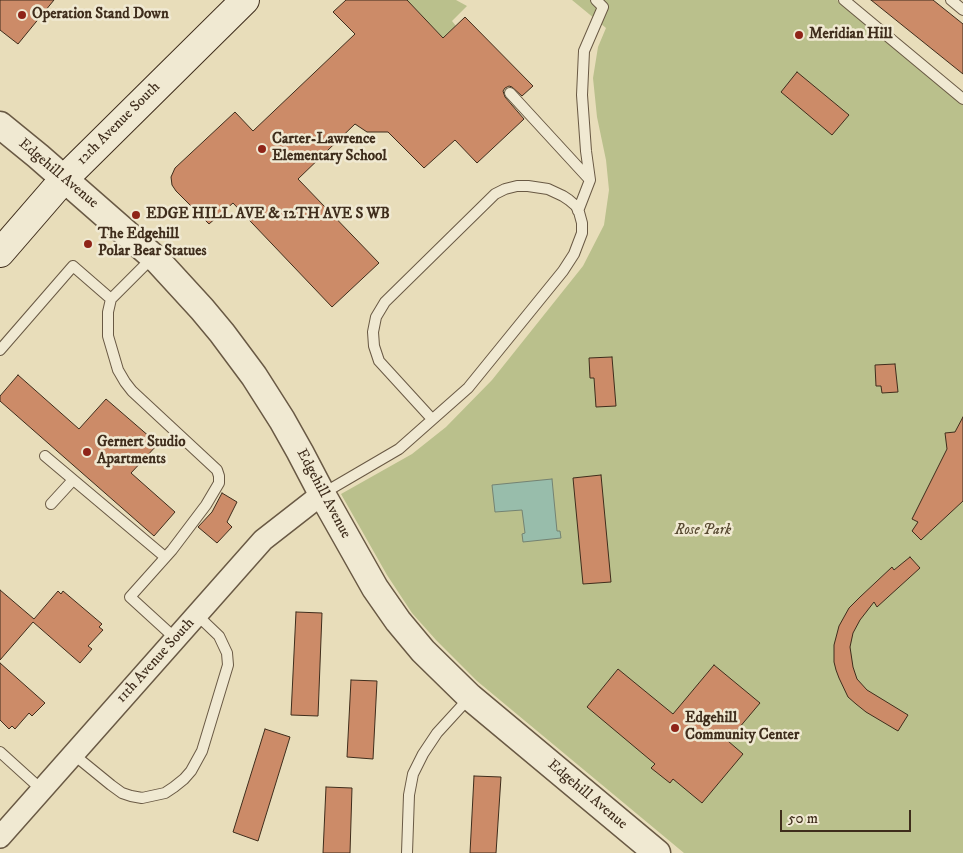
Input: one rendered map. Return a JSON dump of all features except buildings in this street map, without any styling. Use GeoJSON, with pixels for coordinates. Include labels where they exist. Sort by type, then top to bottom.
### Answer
{"type":"FeatureCollection","features":[{"type":"Feature","properties":{"kind":"main road","name":"12th Avenue South"},"geometry":{"type":"LineString","coordinates":[[0,253],[64,179],[245,0]]}},
{"type":"Feature","properties":{"kind":"street","name":"Edgehill Avenue"},"geometry":{"type":"LineString","coordinates":[[0,126],[153,256],[222,333],[267,396],[375,588],[398,621],[423,651],[470,697],[656,853]]}},
{"type":"Feature","properties":{"kind":"street","name":"11th Avenue South"},"geometry":{"type":"LineString","coordinates":[[0,837],[264,540],[322,494]]}},
{"type":"Feature","properties":{"kind":"lane"},"geometry":{"type":"LineString","coordinates":[[578,210],[590,180],[582,95],[584,51],[603,7],[596,0]]}},
{"type":"Feature","properties":{"kind":"lane"},"geometry":{"type":"LineString","coordinates":[[844,0],[963,99]]}},
{"type":"Feature","properties":{"kind":"lane"},"geometry":{"type":"LineString","coordinates":[[951,0],[963,10]]}},
{"type":"Feature","properties":{"kind":"lane"},"geometry":{"type":"LineString","coordinates":[[510,93],[590,180]]}},
{"type":"Feature","properties":{"kind":"lane"},"geometry":{"type":"LineString","coordinates":[[322,494],[399,449],[468,388],[563,271],[574,254],[582,233],[582,224],[578,210],[570,200],[557,192],[528,186],[517,186],[495,194],[385,302],[376,317],[373,332],[374,346],[379,361],[432,419]]}},
{"type":"Feature","properties":{"kind":"lane"},"geometry":{"type":"LineString","coordinates":[[153,256],[139,273],[111,300],[108,312],[108,336],[118,370],[132,392],[217,470],[219,476],[219,483],[206,505],[165,557],[130,597],[176,639]]}},
{"type":"Feature","properties":{"kind":"lane"},"geometry":{"type":"LineString","coordinates":[[0,350],[73,266],[111,300]]}},
{"type":"Feature","properties":{"kind":"lane"},"geometry":{"type":"LineString","coordinates":[[45,456],[165,557]]}},
{"type":"Feature","properties":{"kind":"lane"},"geometry":{"type":"LineString","coordinates":[[50,504],[72,480]]}},
{"type":"Feature","properties":{"kind":"lane"},"geometry":{"type":"LineString","coordinates":[[73,754],[122,793],[132,796],[142,798],[165,793],[184,779],[191,771],[202,751],[228,665],[227,653],[220,636],[197,615]]}},
{"type":"Feature","properties":{"kind":"lane"},"geometry":{"type":"LineString","coordinates":[[407,853],[409,795],[413,774],[423,754],[438,733],[470,697]]}},
{"type":"Feature","properties":{"kind":"lane"},"geometry":{"type":"LineString","coordinates":[[0,752],[42,790]]}},
{"type":"Feature","properties":{"kind":"green space"},"geometry":{"type":"Polygon","coordinates":[[[407,0],[456,0],[467,6],[452,21],[456,26],[443,38],[407,0]]]}},
{"type":"Feature","properties":{"kind":"green space","name":"Rose Park"},"geometry":{"type":"Polygon","coordinates":[[[572,0],[837,0],[963,104],[963,853],[684,853],[477,681],[436,640],[412,613],[387,575],[341,494],[412,454],[446,427],[492,380],[583,266],[604,225],[609,190],[606,160],[597,117],[593,78],[598,47],[606,28],[572,0]]]}},
{"type":"Feature","properties":{"kind":"shaded area"},"geometry":{"type":"Polygon","coordinates":[[[552,479],[557,531],[560,531],[561,538],[523,542],[522,534],[525,533],[522,510],[495,512],[492,485],[552,479]]]}},
{"type":"Feature","properties":{"kind":"place","name":"Operation Stand Down"},"geometry":{"type":"Point","coordinates":[22,15]}},
{"type":"Feature","properties":{"kind":"place","name":"Meridian Hill"},"geometry":{"type":"Point","coordinates":[799,35]}},
{"type":"Feature","properties":{"kind":"place","name":"Carter-Lawrence Elementary School"},"geometry":{"type":"Point","coordinates":[262,149]}},
{"type":"Feature","properties":{"kind":"place","name":"EDGE HILL AVE & 12TH AVE S WB"},"geometry":{"type":"Point","coordinates":[136,215]}},
{"type":"Feature","properties":{"kind":"place","name":"The Edgehill Polar Bear Statues"},"geometry":{"type":"Point","coordinates":[88,244]}},
{"type":"Feature","properties":{"kind":"place","name":"Gernert Studio Apartments"},"geometry":{"type":"Point","coordinates":[87,452]}},
{"type":"Feature","properties":{"kind":"place","name":"Edgehill Community Center"},"geometry":{"type":"Point","coordinates":[675,728]}}]}
